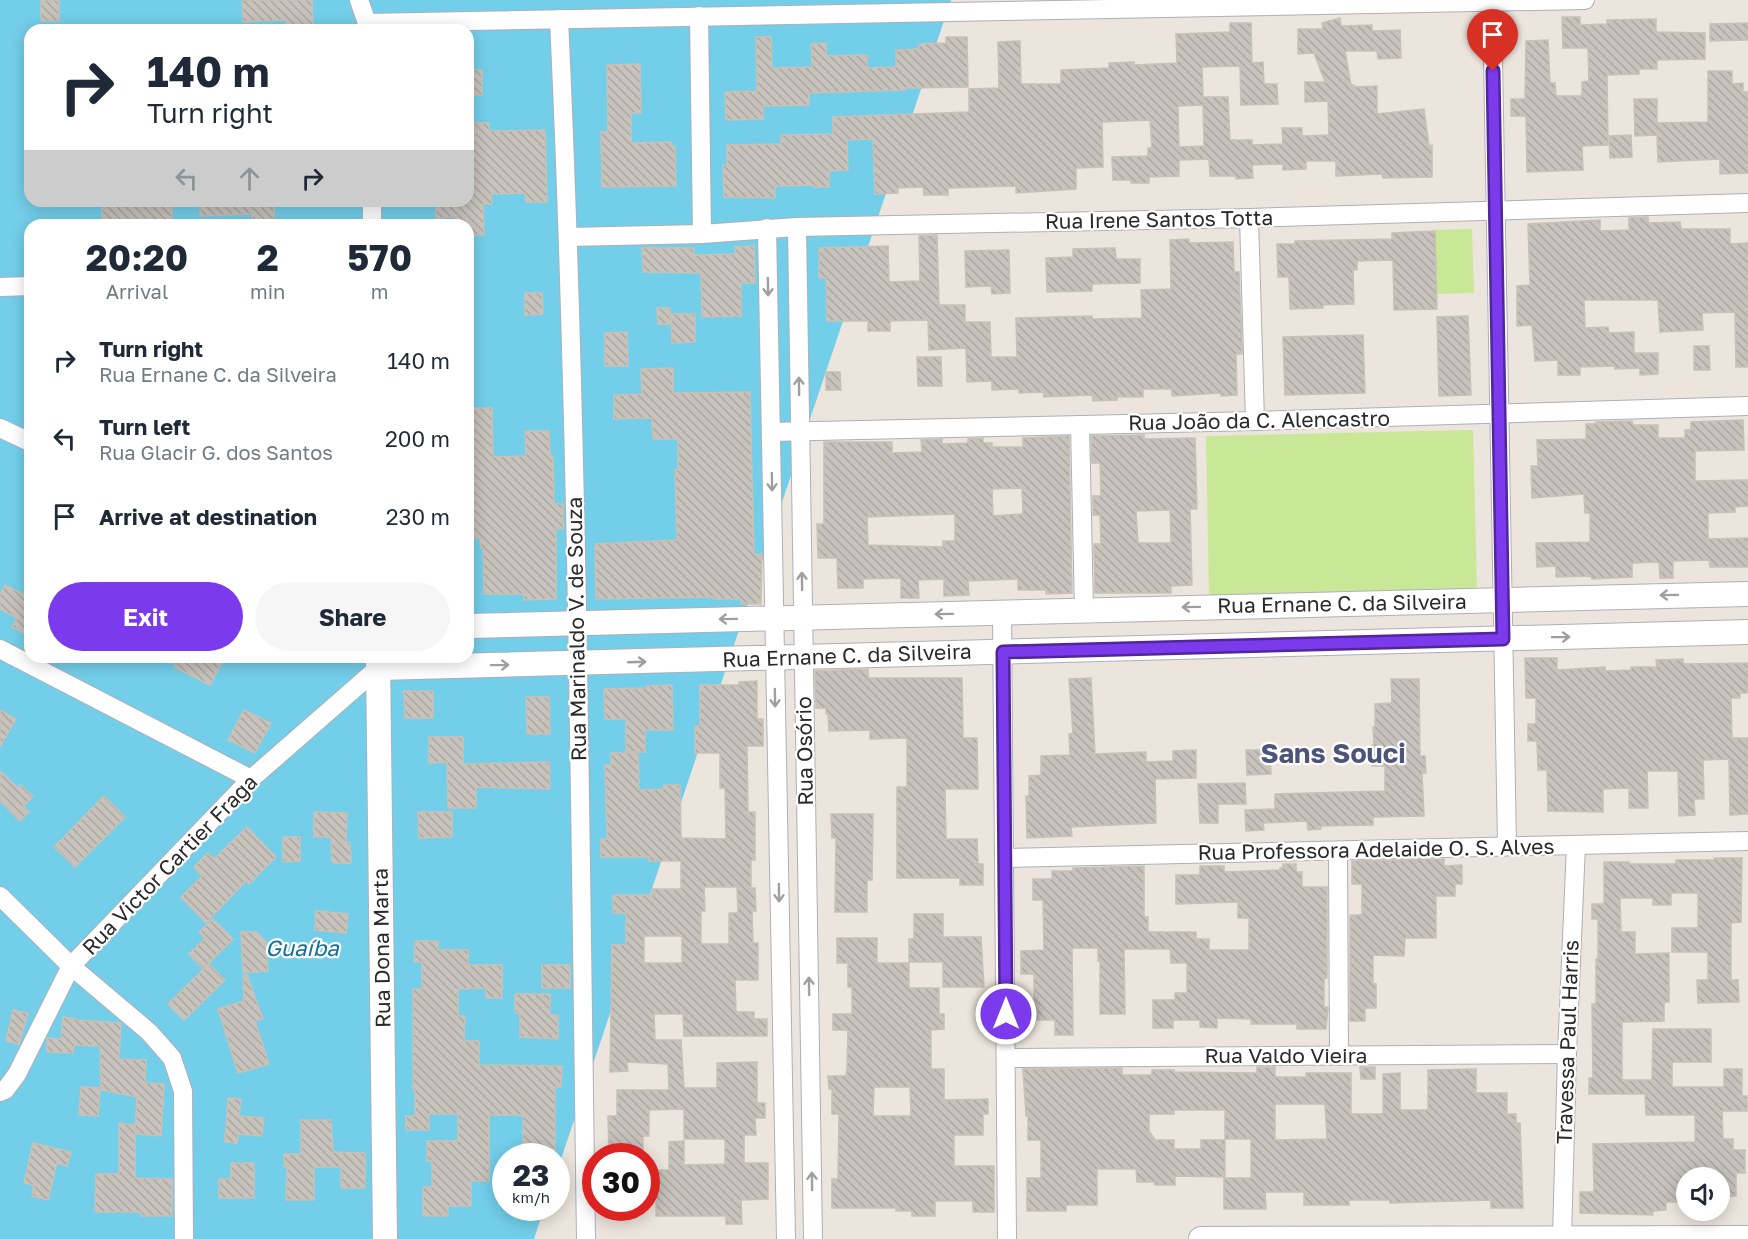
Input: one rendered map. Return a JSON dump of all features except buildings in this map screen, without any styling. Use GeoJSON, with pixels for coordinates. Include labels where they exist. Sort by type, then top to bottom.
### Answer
{"type":"FeatureCollection","features":[{"type":"Feature","properties":{"kind":"street"},"geometry":{"type":"LineString","coordinates":[[359,0],[366,24]]}},
{"type":"Feature","properties":{"kind":"street"},"geometry":{"type":"LineString","coordinates":[[422,24],[699,16],[1585,0]]}},
{"type":"Feature","properties":{"kind":"street"},"geometry":{"type":"LineString","coordinates":[[1492,2],[1507,846]]}},
{"type":"Feature","properties":{"kind":"street"},"geometry":{"type":"LineString","coordinates":[[699,16],[702,234]]}},
{"type":"Feature","properties":{"kind":"street","name":"Rua Marinaldo V. de Souza"},"geometry":{"type":"LineString","coordinates":[[559,19],[569,237],[578,623],[586,1239]]}},
{"type":"Feature","properties":{"kind":"street","name":"Rua Irene Santos Totta"},"geometry":{"type":"LineString","coordinates":[[569,237],[702,234],[796,227],[1249,218],[1748,203]]}},
{"type":"Feature","properties":{"kind":"street"},"geometry":{"type":"LineString","coordinates":[[1249,218],[1255,421]]}},
{"type":"Feature","properties":{"kind":"street","name":"Rua Osório"},"geometry":{"type":"LineString","coordinates":[[796,227],[813,1239]]}},
{"type":"Feature","properties":{"kind":"street","name":"Rua Osório"},"geometry":{"type":"LineString","coordinates":[[767,228],[786,1239]]}},
{"type":"Feature","properties":{"kind":"street"},"geometry":{"type":"LineString","coordinates":[[0,287],[24,286]]}},
{"type":"Feature","properties":{"kind":"street","name":"Rua João da C. Alencastro"},"geometry":{"type":"LineString","coordinates":[[771,432],[1255,421],[1748,406]]}},
{"type":"Feature","properties":{"kind":"street"},"geometry":{"type":"LineString","coordinates":[[1080,425],[1084,610]]}},
{"type":"Feature","properties":{"kind":"street"},"geometry":{"type":"LineString","coordinates":[[0,428],[24,439]]}},
{"type":"Feature","properties":{"kind":"street","name":"Rua Ernane C. da Silveira"},"geometry":{"type":"LineString","coordinates":[[474,626],[1748,594]]}},
{"type":"Feature","properties":{"kind":"street"},"geometry":{"type":"LineString","coordinates":[[1701,595],[1702,633]]}},
{"type":"Feature","properties":{"kind":"street"},"geometry":{"type":"LineString","coordinates":[[1002,612],[1006,1239]]}},
{"type":"Feature","properties":{"kind":"street","name":"Rua Ernane C. da Silveira"},"geometry":{"type":"LineString","coordinates":[[378,663],[578,663],[1748,632]]}},
{"type":"Feature","properties":{"kind":"street"},"geometry":{"type":"LineString","coordinates":[[0,649],[24,662]]}},
{"type":"Feature","properties":{"kind":"street"},"geometry":{"type":"LineString","coordinates":[[27,663],[251,780]]}},
{"type":"Feature","properties":{"kind":"street","name":"Rua Victor Cartier Fraga"},"geometry":{"type":"LineString","coordinates":[[0,1092],[5,1090],[17,1074],[71,966],[251,780],[378,663]]}},
{"type":"Feature","properties":{"kind":"street","name":"Rua Dona Marta"},"geometry":{"type":"LineString","coordinates":[[378,663],[385,1239]]}},
{"type":"Feature","properties":{"kind":"street","name":"Rua Professora Adelaide O. S. Alves"},"geometry":{"type":"LineString","coordinates":[[1005,858],[1748,841]]}},
{"type":"Feature","properties":{"kind":"street","name":"Travessa Paul Harris"},"geometry":{"type":"LineString","coordinates":[[1562,1238],[1576,845]]}},
{"type":"Feature","properties":{"kind":"street"},"geometry":{"type":"LineString","coordinates":[[1338,851],[1339,1056]]}},
{"type":"Feature","properties":{"kind":"street"},"geometry":{"type":"LineString","coordinates":[[0,896],[71,966],[149,1032],[172,1058],[183,1091],[184,1239]]}},
{"type":"Feature","properties":{"kind":"street"},"geometry":{"type":"LineString","coordinates":[[782,1049],[810,1048]]}},
{"type":"Feature","properties":{"kind":"street","name":"Rua Valdo Vieira"},"geometry":{"type":"LineString","coordinates":[[1006,1058],[1567,1054]]}},
{"type":"Feature","properties":{"kind":"street"},"geometry":{"type":"LineString","coordinates":[[1201,1239],[1748,1238]]}},
{"type":"Feature","properties":{"kind":"green space"},"geometry":{"type":"Polygon","coordinates":[[[1472,229],[1474,293],[1437,294],[1435,230],[1472,229]]]}},
{"type":"Feature","properties":{"kind":"green space"},"geometry":{"type":"Polygon","coordinates":[[[1473,430],[1477,590],[1209,596],[1206,436],[1473,430]]]}},
{"type":"Feature","properties":{"kind":"water","name":"Guaíba"},"geometry":{"type":"Polygon","coordinates":[[[0,0],[951,0],[566,1143],[492,1143],[492,1221],[540,1221],[534,1239],[0,1239],[0,0]]]}},
{"type":"Feature","properties":{"kind":"district","name":"Sans Souci"},"geometry":{"type":"Point","coordinates":[1333,754]}},
{"type":"Feature","properties":{"kind":"route"},"geometry":{"type":"LineString","coordinates":[[1006,1014],[1003,652],[1503,639],[1493,71]]}}]}
